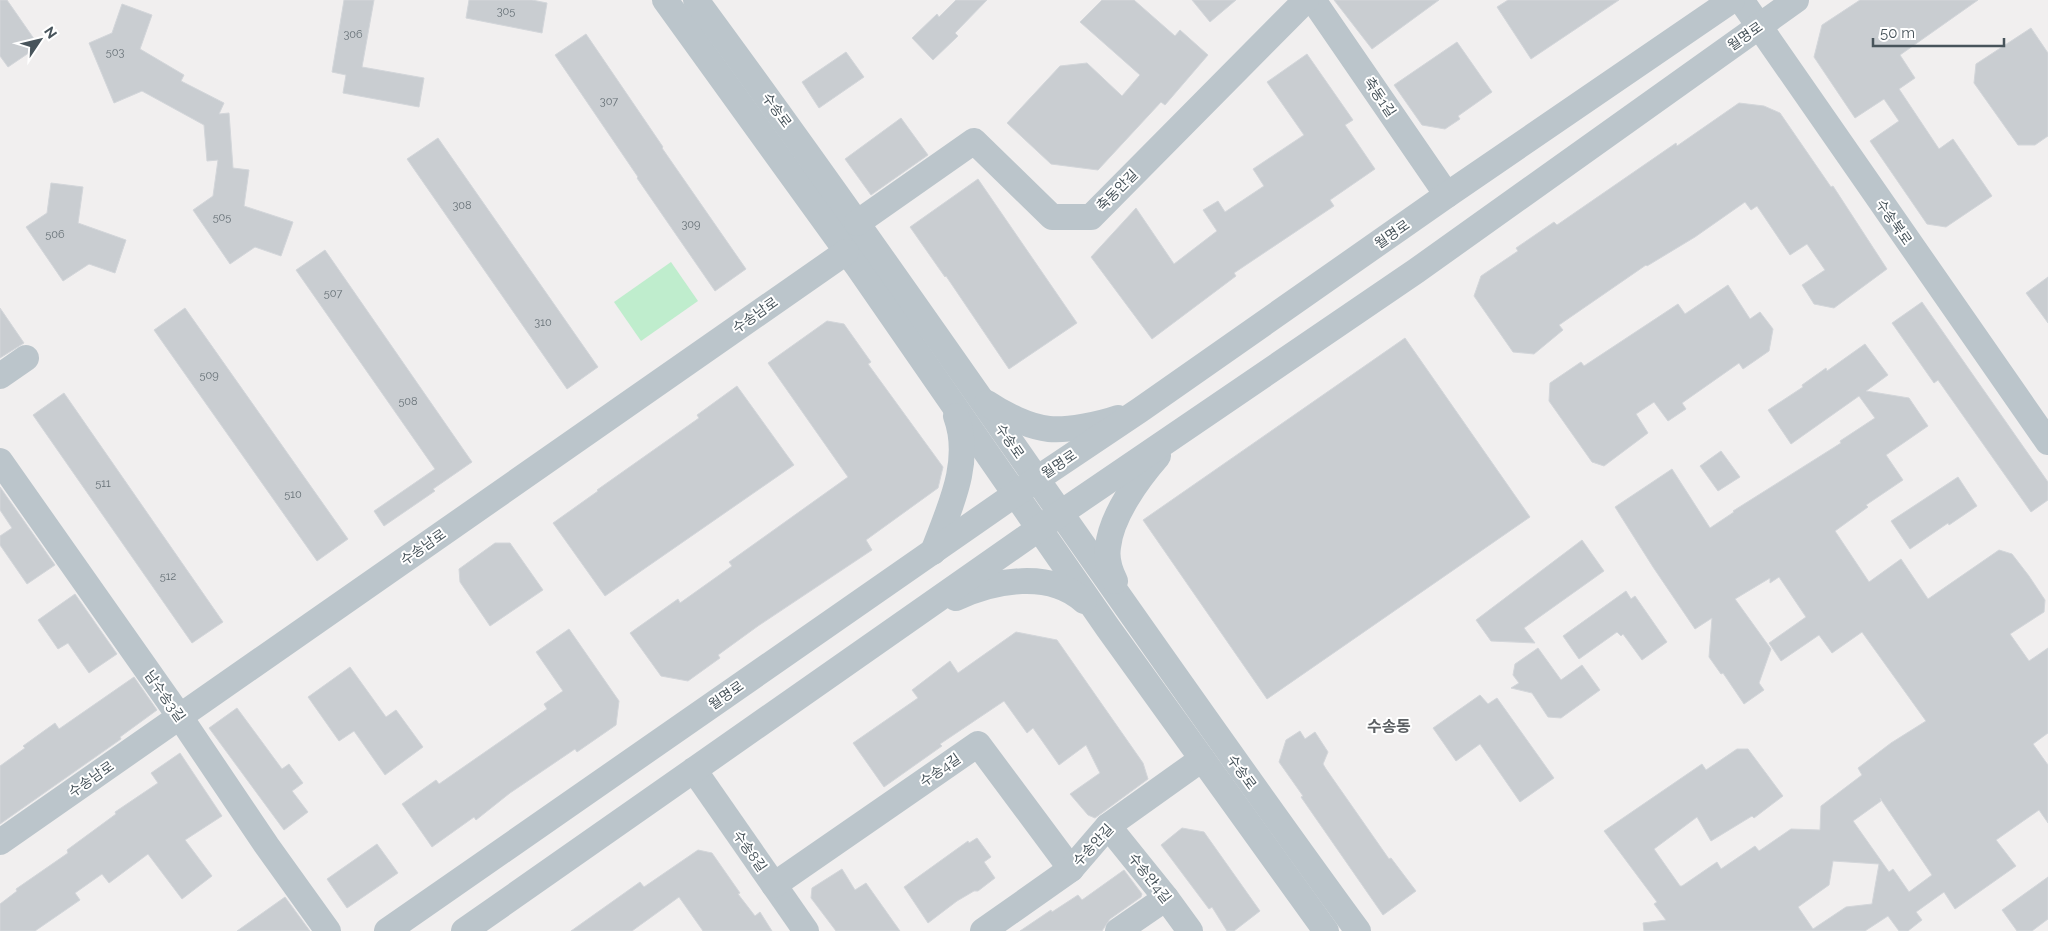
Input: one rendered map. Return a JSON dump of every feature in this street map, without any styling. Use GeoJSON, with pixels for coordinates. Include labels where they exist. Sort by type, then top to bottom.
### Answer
{"type":"FeatureCollection","features":[{"type":"Feature","properties":{"kind":"street","name":"수송로"},"geometry":{"type":"LineString","coordinates":[[665,0],[846,252],[1102,620],[1326,931]]}},
{"type":"Feature","properties":{"kind":"street","name":"수송로"},"geometry":{"type":"LineString","coordinates":[[696,0],[807,151],[1234,762],[1358,931]]}},
{"type":"Feature","properties":{"kind":"street","name":"축동안길"},"geometry":{"type":"LineString","coordinates":[[857,223],[974,141],[1052,217],[1090,217],[1306,0]]}},
{"type":"Feature","properties":{"kind":"street","name":"축동1길"},"geometry":{"type":"LineString","coordinates":[[1313,0],[1447,195]]}},
{"type":"Feature","properties":{"kind":"street","name":"월명로"},"geometry":{"type":"LineString","coordinates":[[387,931],[1015,494],[1140,410],[1447,195],[1732,0]]}},
{"type":"Feature","properties":{"kind":"street","name":"수송북로"},"geometry":{"type":"LineString","coordinates":[[1741,0],[2048,442]]}},
{"type":"Feature","properties":{"kind":"street","name":"월명로"},"geometry":{"type":"LineString","coordinates":[[464,931],[1061,513],[1416,271],[1796,0]]}},
{"type":"Feature","properties":{"kind":"street","name":"수송남로"},"geometry":{"type":"LineString","coordinates":[[0,842],[846,252]]}},
{"type":"Feature","properties":{"kind":"street"},"geometry":{"type":"LineString","coordinates":[[0,376],[26,358]]}},
{"type":"Feature","properties":{"kind":"street"},"geometry":{"type":"LineString","coordinates":[[978,396],[998,411],[1018,420],[1049,429],[1098,425],[1140,410]]}},
{"type":"Feature","properties":{"kind":"street"},"geometry":{"type":"LineString","coordinates":[[933,552],[960,476],[963,449],[960,425],[952,404]]}},
{"type":"Feature","properties":{"kind":"street"},"geometry":{"type":"LineString","coordinates":[[1127,607],[1109,567],[1107,548],[1112,528],[1132,490],[1149,467],[1179,433]]}},
{"type":"Feature","properties":{"kind":"street","name":"남수송3길"},"geometry":{"type":"LineString","coordinates":[[0,462],[328,931]]}},
{"type":"Feature","properties":{"kind":"street"},"geometry":{"type":"LineString","coordinates":[[918,614],[961,595],[985,587],[1012,582],[1032,582],[1051,583],[1066,588],[1083,600],[1102,620]]}},
{"type":"Feature","properties":{"kind":"street","name":"수송4길"},"geometry":{"type":"LineString","coordinates":[[774,885],[978,744],[1071,869]]}},
{"type":"Feature","properties":{"kind":"street","name":"수송안길"},"geometry":{"type":"LineString","coordinates":[[983,931],[1071,869],[1108,826],[1202,759]]}},
{"type":"Feature","properties":{"kind":"street","name":"수송8길"},"geometry":{"type":"LineString","coordinates":[[694,770],[806,931]]}},
{"type":"Feature","properties":{"kind":"street","name":"수송안4길"},"geometry":{"type":"LineString","coordinates":[[1108,826],[1190,931]]}},
{"type":"Feature","properties":{"kind":"street"},"geometry":{"type":"LineString","coordinates":[[1118,931],[1166,898]]}},
{"type":"Feature","properties":{"kind":"green space"},"geometry":{"type":"Polygon","coordinates":[[[671,262],[698,301],[641,341],[614,302],[671,262]]]}},
{"type":"Feature","properties":{"kind":"building"},"geometry":{"type":"Polygon","coordinates":[[[0,0],[7,0],[39,46],[8,67],[0,56],[0,0]]]}},
{"type":"Feature","properties":{"kind":"building"},"geometry":{"type":"Polygon","coordinates":[[[344,0],[374,0],[362,67],[424,78],[419,107],[343,93],[346,75],[332,72],[344,0]]]}},
{"type":"Feature","properties":{"kind":"building"},"geometry":{"type":"Polygon","coordinates":[[[469,0],[532,0],[547,3],[542,33],[466,18],[469,0]]]}},
{"type":"Feature","properties":{"kind":"building"},"geometry":{"type":"Polygon","coordinates":[[[956,0],[987,0],[955,33],[958,36],[933,60],[912,38],[937,14],[939,17],[956,0]]]}},
{"type":"Feature","properties":{"kind":"building"},"geometry":{"type":"Polygon","coordinates":[[[1102,0],[1134,0],[1175,36],[1180,30],[1208,55],[1165,105],[1161,102],[1098,170],[1051,164],[1007,123],[1060,66],[1087,63],[1122,96],[1140,75],[1080,22],[1102,0]]]}},
{"type":"Feature","properties":{"kind":"building"},"geometry":{"type":"Polygon","coordinates":[[[1192,0],[1236,0],[1210,22],[1192,0]]]}},
{"type":"Feature","properties":{"kind":"building"},"geometry":{"type":"Polygon","coordinates":[[[1334,0],[1439,0],[1372,49],[1334,0]]]}},
{"type":"Feature","properties":{"kind":"building"},"geometry":{"type":"Polygon","coordinates":[[[1508,0],[1619,0],[1531,59],[1497,7],[1508,0]]]}},
{"type":"Feature","properties":{"kind":"building"},"geometry":{"type":"Polygon","coordinates":[[[1860,0],[1978,0],[1900,55],[1915,78],[1899,89],[1939,149],[1953,139],[1992,196],[1946,227],[1927,224],[1870,141],[1899,121],[1884,99],[1855,118],[1814,57],[1822,25],[1860,0]]]}},
{"type":"Feature","properties":{"kind":"building"},"geometry":{"type":"Polygon","coordinates":[[[122,4],[152,15],[140,49],[184,75],[181,81],[224,103],[219,114],[229,113],[233,168],[249,170],[244,206],[293,222],[281,256],[255,247],[230,264],[193,210],[213,196],[218,160],[207,161],[204,125],[142,91],[114,103],[89,43],[112,33],[122,4]]]}},
{"type":"Feature","properties":{"kind":"building"},"geometry":{"type":"Polygon","coordinates":[[[2031,28],[2048,53],[2048,136],[2035,145],[2018,145],[1974,83],[1976,64],[2031,28]]]}},
{"type":"Feature","properties":{"kind":"building"},"geometry":{"type":"Polygon","coordinates":[[[586,34],[746,269],[715,291],[555,55],[586,34]]]}},
{"type":"Feature","properties":{"kind":"building"},"geometry":{"type":"Polygon","coordinates":[[[1457,42],[1492,92],[1458,116],[1460,119],[1445,129],[1422,125],[1394,85],[1457,42]]]}},
{"type":"Feature","properties":{"kind":"building"},"geometry":{"type":"Polygon","coordinates":[[[846,52],[864,77],[819,108],[802,82],[846,52]]]}},
{"type":"Feature","properties":{"kind":"building"},"geometry":{"type":"Polygon","coordinates":[[[1307,54],[1353,120],[1345,125],[1375,169],[1330,200],[1334,206],[1234,273],[1236,276],[1152,339],[1091,257],[1136,208],[1174,264],[1217,231],[1203,210],[1218,201],[1225,212],[1264,186],[1253,169],[1304,135],[1267,82],[1307,54]]]}},
{"type":"Feature","properties":{"kind":"building"},"geometry":{"type":"Polygon","coordinates":[[[1739,103],[1764,106],[1780,113],[1831,187],[1833,186],[1887,269],[1834,308],[1814,304],[1802,285],[1825,270],[1807,244],[1790,255],[1757,206],[1751,210],[1745,202],[1695,237],[1646,265],[1559,325],[1563,330],[1534,354],[1513,352],[1474,296],[1481,276],[1518,251],[1516,248],[1554,222],[1557,225],[1676,143],[1677,146],[1739,103]]]}},
{"type":"Feature","properties":{"kind":"building"},"geometry":{"type":"Polygon","coordinates":[[[901,118],[928,155],[871,195],[845,159],[901,118]]]}},
{"type":"Feature","properties":{"kind":"building"},"geometry":{"type":"Polygon","coordinates":[[[438,138],[598,367],[567,389],[407,159],[438,138]]]}},
{"type":"Feature","properties":{"kind":"building"},"geometry":{"type":"Polygon","coordinates":[[[978,179],[1077,323],[1009,369],[946,276],[910,227],[978,179]]]}},
{"type":"Feature","properties":{"kind":"building"},"geometry":{"type":"Polygon","coordinates":[[[51,183],[83,187],[78,223],[126,240],[115,273],[89,264],[63,281],[26,227],[47,213],[51,183]]]}},
{"type":"Feature","properties":{"kind":"building"},"geometry":{"type":"Polygon","coordinates":[[[325,250],[472,462],[433,489],[435,491],[384,526],[374,511],[435,469],[296,270],[325,250]]]}},
{"type":"Feature","properties":{"kind":"building"},"geometry":{"type":"Polygon","coordinates":[[[2048,277],[2048,323],[2026,293],[2048,277]]]}},
{"type":"Feature","properties":{"kind":"building"},"geometry":{"type":"Polygon","coordinates":[[[1728,285],[1750,319],[1760,312],[1773,329],[1769,351],[1743,369],[1739,363],[1682,403],[1686,409],[1668,421],[1654,402],[1636,414],[1648,433],[1604,466],[1592,462],[1549,401],[1550,383],[1581,362],[1584,366],[1678,304],[1685,314],[1728,285]]]}},
{"type":"Feature","properties":{"kind":"building"},"geometry":{"type":"Polygon","coordinates":[[[1922,302],[2048,482],[2048,500],[2031,512],[1938,380],[1934,383],[1892,323],[1922,302]]]}},
{"type":"Feature","properties":{"kind":"building"},"geometry":{"type":"Polygon","coordinates":[[[0,308],[24,343],[0,358],[0,308]]]}},
{"type":"Feature","properties":{"kind":"building"},"geometry":{"type":"Polygon","coordinates":[[[185,308],[348,539],[317,561],[154,330],[185,308]]]}},
{"type":"Feature","properties":{"kind":"building"},"geometry":{"type":"Polygon","coordinates":[[[827,321],[844,324],[871,362],[868,364],[943,467],[938,488],[866,540],[872,550],[758,626],[718,655],[720,658],[688,681],[661,676],[630,633],[678,599],[680,603],[732,566],[729,562],[848,477],[768,363],[827,321]]]}},
{"type":"Feature","properties":{"kind":"building"},"geometry":{"type":"Polygon","coordinates":[[[1405,338],[1530,517],[1267,699],[1143,520],[1405,338]]]}},
{"type":"Feature","properties":{"kind":"building"},"geometry":{"type":"Polygon","coordinates":[[[1865,344],[1888,375],[1866,391],[1909,398],[1928,426],[1886,455],[1903,480],[1866,505],[1868,507],[1835,531],[1869,582],[1901,559],[1928,599],[1999,550],[2012,554],[2045,600],[2044,612],[2010,634],[2029,661],[2048,648],[2048,733],[2033,744],[2048,765],[2048,823],[2039,810],[1996,840],[2016,866],[1955,909],[1944,892],[1916,912],[1922,920],[1908,931],[1899,931],[1888,916],[1865,931],[1644,931],[1643,923],[1666,920],[1654,904],[1657,902],[1604,831],[1702,764],[1706,770],[1737,749],[1748,749],[1783,796],[1754,818],[1752,816],[1711,841],[1697,817],[1654,849],[1680,886],[1682,886],[1717,862],[1721,869],[1755,846],[1759,851],[1791,829],[1820,830],[1821,806],[1862,775],[1858,768],[1891,743],[1926,721],[1862,632],[1832,653],[1819,635],[1781,661],[1769,643],[1806,617],[1779,577],[1770,583],[1770,578],[1735,599],[1771,649],[1759,683],[1764,690],[1744,704],[1723,673],[1721,674],[1709,657],[1712,618],[1695,629],[1615,507],[1672,469],[1710,528],[1733,511],[1841,443],[1840,441],[1875,418],[1859,396],[1791,444],[1768,410],[1803,387],[1802,385],[1826,368],[1827,371],[1865,344]],[[1880,798],[1881,801],[1853,821],[1889,872],[1893,869],[1909,892],[1932,875],[1880,798]],[[1833,861],[1829,885],[1798,907],[1813,929],[1846,907],[1872,904],[1879,864],[1833,861]]]}},
{"type":"Feature","properties":{"kind":"building"},"geometry":{"type":"Polygon","coordinates":[[[737,386],[794,465],[605,596],[553,523],[699,418],[697,415],[737,386]]]}},
{"type":"Feature","properties":{"kind":"building"},"geometry":{"type":"Polygon","coordinates":[[[64,393],[223,622],[192,643],[33,415],[64,393]]]}},
{"type":"Feature","properties":{"kind":"building"},"geometry":{"type":"Polygon","coordinates":[[[1721,451],[1740,477],[1718,491],[1700,466],[1721,451]]]}},
{"type":"Feature","properties":{"kind":"building"},"geometry":{"type":"Polygon","coordinates":[[[1958,477],[1977,506],[1910,549],[1891,521],[1958,477]]]}},
{"type":"Feature","properties":{"kind":"building"},"geometry":{"type":"Polygon","coordinates":[[[0,487],[55,565],[27,584],[0,545],[0,536],[12,528],[0,510],[0,487]]]}},
{"type":"Feature","properties":{"kind":"building"},"geometry":{"type":"Polygon","coordinates":[[[1582,540],[1604,571],[1524,628],[1535,643],[1491,641],[1476,620],[1582,540]]]}},
{"type":"Feature","properties":{"kind":"building"},"geometry":{"type":"Polygon","coordinates":[[[495,543],[510,543],[543,590],[490,626],[460,582],[459,569],[495,543]]]}},
{"type":"Feature","properties":{"kind":"building"},"geometry":{"type":"Polygon","coordinates":[[[1626,591],[1631,599],[1635,596],[1667,642],[1642,660],[1623,634],[1621,636],[1617,632],[1579,659],[1563,636],[1626,591]]]}},
{"type":"Feature","properties":{"kind":"building"},"geometry":{"type":"Polygon","coordinates":[[[75,594],[117,654],[89,673],[68,643],[58,649],[38,620],[75,594]]]}},
{"type":"Feature","properties":{"kind":"building"},"geometry":{"type":"Polygon","coordinates":[[[569,629],[619,701],[616,725],[577,752],[575,749],[510,793],[476,820],[474,817],[432,847],[402,804],[436,780],[439,784],[547,709],[544,704],[563,691],[536,652],[569,629]]]}},
{"type":"Feature","properties":{"kind":"building"},"geometry":{"type":"Polygon","coordinates":[[[1016,632],[1057,640],[1143,763],[1148,779],[1095,818],[1088,815],[1070,794],[1100,773],[1086,745],[1059,765],[1033,728],[1027,733],[1004,701],[940,744],[942,746],[884,787],[853,743],[918,698],[912,690],[950,661],[958,673],[1016,632]]]}},
{"type":"Feature","properties":{"kind":"building"},"geometry":{"type":"Polygon","coordinates":[[[1538,648],[1561,680],[1582,665],[1600,690],[1561,718],[1548,717],[1532,693],[1511,688],[1519,683],[1513,675],[1515,664],[1538,648]]]}},
{"type":"Feature","properties":{"kind":"building"},"geometry":{"type":"Polygon","coordinates":[[[350,667],[386,717],[396,710],[423,747],[385,775],[354,731],[339,741],[308,697],[350,667]]]}},
{"type":"Feature","properties":{"kind":"building"},"geometry":{"type":"Polygon","coordinates":[[[134,677],[157,710],[120,737],[121,739],[0,824],[0,766],[25,748],[23,746],[55,723],[59,729],[134,677]]]}},
{"type":"Feature","properties":{"kind":"building"},"geometry":{"type":"Polygon","coordinates":[[[1480,695],[1488,704],[1497,698],[1554,778],[1520,802],[1480,744],[1456,761],[1433,728],[1480,695]]]}},
{"type":"Feature","properties":{"kind":"building"},"geometry":{"type":"Polygon","coordinates":[[[237,708],[282,769],[289,764],[303,783],[292,791],[308,812],[284,830],[209,728],[237,708]]]}},
{"type":"Feature","properties":{"kind":"building"},"geometry":{"type":"Polygon","coordinates":[[[1300,731],[1305,739],[1315,732],[1328,752],[1323,764],[1326,769],[1389,859],[1391,858],[1416,891],[1383,915],[1279,762],[1286,740],[1300,731]]]}},
{"type":"Feature","properties":{"kind":"building"},"geometry":{"type":"Polygon","coordinates":[[[180,753],[222,816],[185,840],[212,876],[182,899],[148,854],[109,883],[102,874],[75,893],[80,900],[35,931],[0,931],[0,904],[17,891],[16,889],[68,853],[67,850],[116,814],[115,812],[158,783],[151,773],[180,753]]]}},
{"type":"Feature","properties":{"kind":"building"},"geometry":{"type":"Polygon","coordinates":[[[1182,828],[1204,832],[1260,911],[1234,931],[1227,931],[1212,907],[1209,909],[1161,845],[1182,828]]]}},
{"type":"Feature","properties":{"kind":"building"},"geometry":{"type":"Polygon","coordinates":[[[977,838],[991,857],[984,862],[995,878],[978,891],[974,891],[957,901],[928,923],[904,887],[968,841],[969,843],[977,838]]]}},
{"type":"Feature","properties":{"kind":"building"},"geometry":{"type":"Polygon","coordinates":[[[377,844],[398,873],[347,908],[327,879],[377,844]]]}},
{"type":"Feature","properties":{"kind":"building"},"geometry":{"type":"Polygon","coordinates":[[[698,850],[712,853],[740,893],[738,894],[755,916],[760,912],[772,931],[703,931],[679,897],[632,931],[571,931],[640,882],[644,887],[698,850]]]}},
{"type":"Feature","properties":{"kind":"building"},"geometry":{"type":"Polygon","coordinates":[[[842,869],[855,890],[866,883],[900,931],[836,931],[811,898],[812,888],[842,869]]]}},
{"type":"Feature","properties":{"kind":"building"},"geometry":{"type":"Polygon","coordinates":[[[1124,870],[1142,894],[1141,897],[1110,919],[1102,931],[1020,931],[1078,895],[1082,900],[1124,870]]]}},
{"type":"Feature","properties":{"kind":"building"},"geometry":{"type":"Polygon","coordinates":[[[2048,877],[2048,919],[2032,931],[2017,931],[2002,910],[2048,877]]]}},
{"type":"Feature","properties":{"kind":"building"},"geometry":{"type":"Polygon","coordinates":[[[285,897],[310,931],[237,931],[285,897]]]}},
{"type":"Feature","properties":{"kind":"district","name":"수송동"},"geometry":{"type":"Point","coordinates":[1389,726]}}]}
